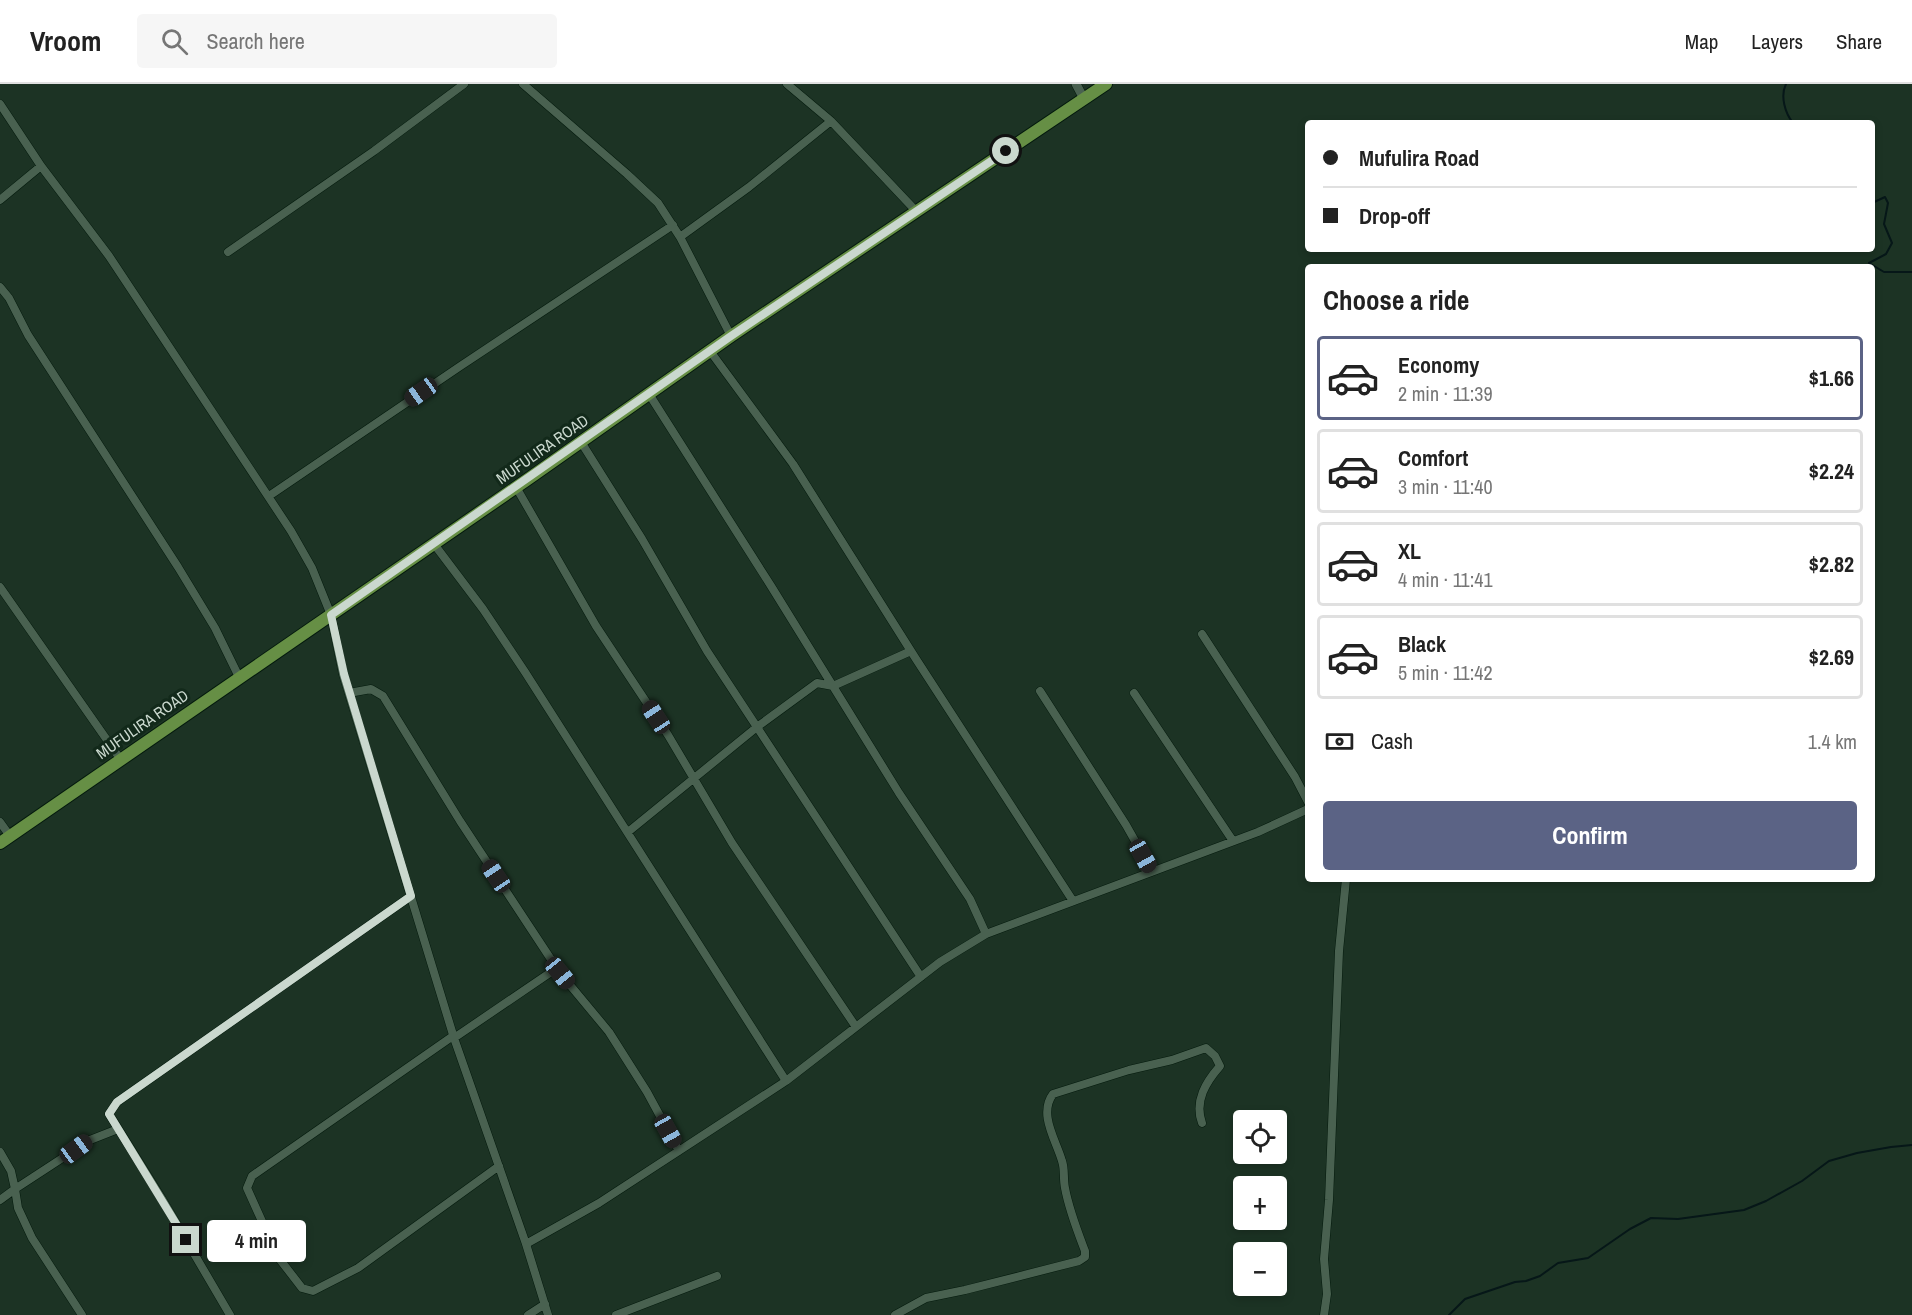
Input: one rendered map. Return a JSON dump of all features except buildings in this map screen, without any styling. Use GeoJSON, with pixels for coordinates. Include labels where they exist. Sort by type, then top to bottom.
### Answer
{"type":"FeatureCollection","features":[{"type":"Feature","properties":{"kind":"main road","name":"MUFULIRA ROAD"},"geometry":{"type":"LineString","coordinates":[[5,839],[434,544],[731,336],[1106,84]]}},
{"type":"Feature","properties":{"kind":"street"},"geometry":{"type":"LineString","coordinates":[[228,252],[374,151],[464,84]]}},
{"type":"Feature","properties":{"kind":"street"},"geometry":{"type":"LineString","coordinates":[[523,84],[658,203],[680,237],[731,336]]}},
{"type":"Feature","properties":{"kind":"street"},"geometry":{"type":"LineString","coordinates":[[787,84],[831,121],[916,211]]}},
{"type":"Feature","properties":{"kind":"street"},"geometry":{"type":"LineString","coordinates":[[1076,84],[1084,99]]}},
{"type":"Feature","properties":{"kind":"street"},"geometry":{"type":"LineString","coordinates":[[0,104],[41,166],[109,256],[269,496],[312,568],[331,615],[349,693],[453,1037],[526,1244],[548,1315]]}},
{"type":"Feature","properties":{"kind":"street"},"geometry":{"type":"LineString","coordinates":[[680,237],[749,187],[831,121]]}},
{"type":"Feature","properties":{"kind":"street"},"geometry":{"type":"LineString","coordinates":[[0,200],[41,166]]}},
{"type":"Feature","properties":{"kind":"street"},"geometry":{"type":"LineString","coordinates":[[269,496],[672,225]]}},
{"type":"Feature","properties":{"kind":"street"},"geometry":{"type":"LineString","coordinates":[[0,287],[9,298],[34,344],[178,567],[215,628],[239,677]]}},
{"type":"Feature","properties":{"kind":"street"},"geometry":{"type":"LineString","coordinates":[[710,351],[794,464],[911,651],[1073,901]]}},
{"type":"Feature","properties":{"kind":"street"},"geometry":{"type":"LineString","coordinates":[[648,394],[899,793],[970,899],[986,934]]}},
{"type":"Feature","properties":{"kind":"street"},"geometry":{"type":"LineString","coordinates":[[581,442],[642,539],[707,651],[921,977]]}},
{"type":"Feature","properties":{"kind":"street"},"geometry":{"type":"LineString","coordinates":[[516,487],[596,626],[668,735],[732,843],[856,1027]]}},
{"type":"Feature","properties":{"kind":"street"},"geometry":{"type":"LineString","coordinates":[[434,544],[483,609],[628,831],[786,1081]]}},
{"type":"Feature","properties":{"kind":"street"},"geometry":{"type":"LineString","coordinates":[[0,588],[121,760]]}},
{"type":"Feature","properties":{"kind":"street"},"geometry":{"type":"LineString","coordinates":[[1202,634],[1295,777],[1305,796]]}},
{"type":"Feature","properties":{"kind":"street"},"geometry":{"type":"LineString","coordinates":[[628,831],[757,727],[817,683],[833,686],[911,651]]}},
{"type":"Feature","properties":{"kind":"street"},"geometry":{"type":"LineString","coordinates":[[349,693],[372,690],[383,696],[460,821],[557,968],[609,1032],[647,1092],[679,1151]]}},
{"type":"Feature","properties":{"kind":"street"},"geometry":{"type":"LineString","coordinates":[[1040,692],[1126,825],[1152,871]]}},
{"type":"Feature","properties":{"kind":"street"},"geometry":{"type":"LineString","coordinates":[[1134,693],[1233,841]]}},
{"type":"Feature","properties":{"kind":"street"},"geometry":{"type":"LineString","coordinates":[[526,1244],[599,1203],[786,1081],[940,962],[986,934],[1258,832],[1305,810]]}},
{"type":"Feature","properties":{"kind":"street"},"geometry":{"type":"LineString","coordinates":[[0,822],[5,839]]}},
{"type":"Feature","properties":{"kind":"street"},"geometry":{"type":"LineString","coordinates":[[1324,1315],[1327,1294],[1324,1259],[1329,1200],[1339,951],[1346,882]]}},
{"type":"Feature","properties":{"kind":"street"},"geometry":{"type":"LineString","coordinates":[[230,1315],[109,1114],[117,1102],[411,896]]}},
{"type":"Feature","properties":{"kind":"street"},"geometry":{"type":"LineString","coordinates":[[499,1166],[358,1268],[313,1291],[302,1288],[278,1257],[247,1188],[252,1176],[557,968]]}},
{"type":"Feature","properties":{"kind":"street"},"geometry":{"type":"LineString","coordinates":[[895,1315],[926,1298],[998,1282],[1079,1261],[1085,1257],[1085,1251],[1070,1210],[1064,1186],[1062,1162],[1055,1145],[1047,1112],[1047,1104],[1053,1094],[1206,1048],[1215,1056],[1220,1066],[1212,1074],[1202,1094],[1198,1111],[1202,1123]]}},
{"type":"Feature","properties":{"kind":"street"},"geometry":{"type":"LineString","coordinates":[[0,1200],[90,1140],[118,1129]]}},
{"type":"Feature","properties":{"kind":"street"},"geometry":{"type":"LineString","coordinates":[[0,1152],[11,1171],[18,1208],[32,1238],[82,1315]]}},
{"type":"Feature","properties":{"kind":"street"},"geometry":{"type":"LineString","coordinates":[[616,1315],[717,1276]]}},
{"type":"Feature","properties":{"kind":"street"},"geometry":{"type":"LineString","coordinates":[[528,1315],[545,1304]]}},
{"type":"Feature","properties":{"kind":"waterway"},"geometry":{"type":"LineString","coordinates":[[1786,84],[1783,94],[1784,104],[1791,120]]}},
{"type":"Feature","properties":{"kind":"waterway"},"geometry":{"type":"LineString","coordinates":[[1871,264],[1869,263],[1886,254],[1892,243],[1884,224],[1888,203],[1885,197],[1875,202]]}},
{"type":"Feature","properties":{"kind":"waterway"},"geometry":{"type":"LineString","coordinates":[[1875,267],[1884,272],[1912,272]]}},
{"type":"Feature","properties":{"kind":"waterway"},"geometry":{"type":"LineString","coordinates":[[1449,1315],[1465,1299],[1540,1276],[1558,1263],[1588,1258],[1630,1229],[1651,1218],[1678,1219],[1744,1210],[1802,1181],[1829,1161],[1857,1153],[1912,1145]]}},
{"type":"Feature","properties":{"kind":"route"},"geometry":{"type":"LineString","coordinates":[[186,1240],[109,1114],[117,1102],[411,896],[344,674],[331,615],[731,336],[1006,151]]}}]}
